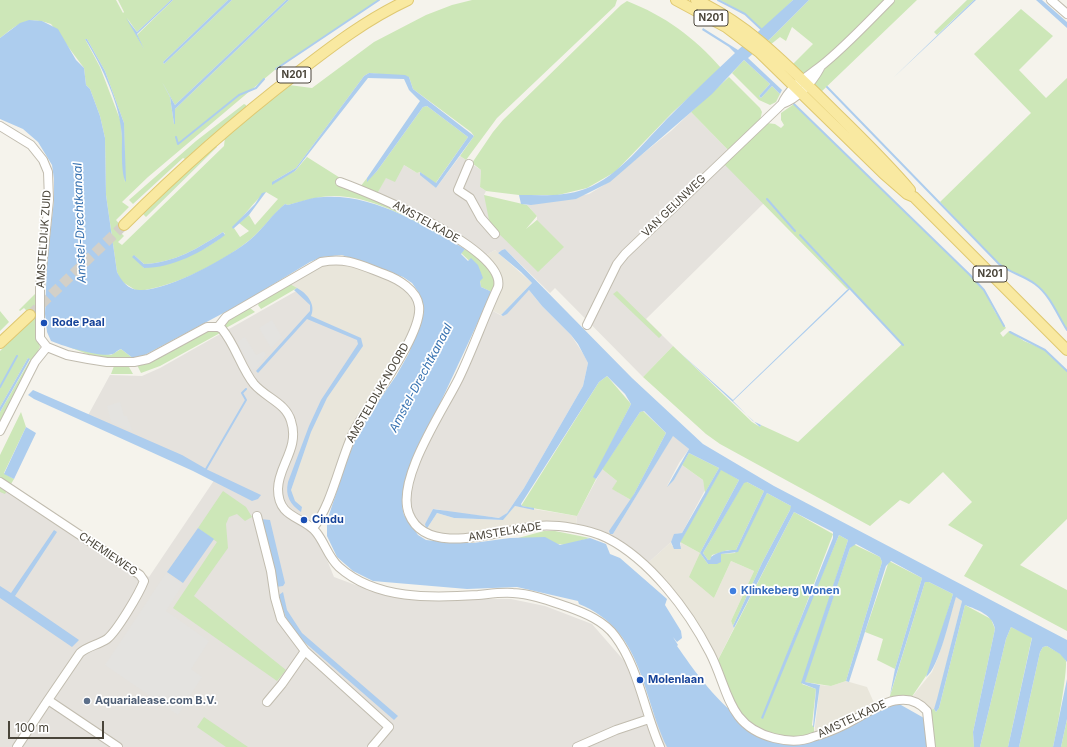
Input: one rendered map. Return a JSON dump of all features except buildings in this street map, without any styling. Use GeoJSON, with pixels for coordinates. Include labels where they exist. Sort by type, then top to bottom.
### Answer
{"type":"FeatureCollection","features":[{"type":"Feature","properties":{"kind":"main road","name":"N201"},"geometry":{"type":"LineString","coordinates":[[124,225],[188,163],[259,102],[374,17],[408,0]]}},
{"type":"Feature","properties":{"kind":"main road","name":"N201"},"geometry":{"type":"LineString","coordinates":[[676,0],[746,35]]}},
{"type":"Feature","properties":{"kind":"main road","name":"N201"},"geometry":{"type":"LineString","coordinates":[[696,0],[727,17],[802,85],[897,175],[911,190],[914,197],[1067,350]]}},
{"type":"Feature","properties":{"kind":"main road"},"geometry":{"type":"LineString","coordinates":[[0,343],[30,315]]}},
{"type":"Feature","properties":{"kind":"street","name":"VAN GEIJNWEG"},"geometry":{"type":"LineString","coordinates":[[588,325],[617,264],[625,254],[782,104],[785,97],[802,85],[890,0]]}},
{"type":"Feature","properties":{"kind":"street"},"geometry":{"type":"LineString","coordinates":[[1051,0],[1067,14]]}},
{"type":"Feature","properties":{"kind":"street","name":"AMSTELDIJK ZUID"},"geometry":{"type":"LineString","coordinates":[[0,126],[31,145],[43,160],[48,172],[49,200],[41,264],[40,302],[40,338],[47,347]]}},
{"type":"Feature","properties":{"kind":"street"},"geometry":{"type":"LineString","coordinates":[[469,164],[458,190],[470,198],[481,218],[495,234]]}},
{"type":"Feature","properties":{"kind":"street","name":"AMSTELKADE"},"geometry":{"type":"LineString","coordinates":[[340,182],[392,202],[467,244],[489,262],[498,278],[498,287],[459,378],[418,456],[410,478],[406,503],[414,524],[429,534],[469,539],[536,526],[548,526],[598,534],[609,539],[635,558],[668,588],[709,652],[734,711],[750,729],[773,738],[799,740],[812,738],[846,724],[884,703],[894,700],[908,700],[918,702],[927,711],[931,747]]}},
{"type":"Feature","properties":{"kind":"street","name":"AMSTELDIJK-NOORD"},"geometry":{"type":"LineString","coordinates":[[47,347],[67,355],[107,362],[134,362],[148,359],[207,327],[218,327],[226,318],[320,262],[337,259],[355,263],[390,276],[406,286],[414,294],[419,306],[410,338],[395,367],[354,431],[320,518],[313,528]]}},
{"type":"Feature","properties":{"kind":"street"},"geometry":{"type":"LineString","coordinates":[[218,327],[228,336],[254,384],[280,405],[291,419],[293,442],[279,484],[279,496],[290,516],[313,528],[320,537],[327,553],[338,566],[351,576],[379,590],[424,595],[515,593],[551,601],[592,616],[614,634],[624,649],[660,747]]}},
{"type":"Feature","properties":{"kind":"street"},"geometry":{"type":"LineString","coordinates":[[0,431],[35,362],[47,347]]}},
{"type":"Feature","properties":{"kind":"street","name":"CHEMIEWEG"},"geometry":{"type":"LineString","coordinates":[[0,482],[140,575],[144,582],[141,590],[114,631],[108,638],[85,648],[48,700]]}},
{"type":"Feature","properties":{"kind":"street"},"geometry":{"type":"LineString","coordinates":[[257,516],[281,619],[305,651],[389,727],[372,747]]}},
{"type":"Feature","properties":{"kind":"street"},"geometry":{"type":"LineString","coordinates":[[267,702],[282,684],[305,651]]}},
{"type":"Feature","properties":{"kind":"street"},"geometry":{"type":"LineString","coordinates":[[16,747],[48,700],[118,747]]}},
{"type":"Feature","properties":{"kind":"street"},"geometry":{"type":"LineString","coordinates":[[577,747],[616,730],[649,719]]}},
{"type":"Feature","properties":{"kind":"shaded area"},"geometry":{"type":"Polygon","coordinates":[[[691,112],[729,151],[720,159],[764,203],[646,319],[673,346],[643,377],[555,288],[550,293],[505,249],[498,253],[495,250],[485,256],[473,245],[377,194],[386,177],[404,165],[417,173],[420,172],[436,188],[460,156],[481,170],[480,187],[486,191],[484,195],[523,233],[537,220],[537,216],[527,205],[589,194],[604,185],[671,131],[691,112]]]}},
{"type":"Feature","properties":{"kind":"shaded area"},"geometry":{"type":"Polygon","coordinates":[[[495,250],[532,283],[501,315],[491,310],[500,286],[500,278],[497,270],[485,256],[495,250]]]}},
{"type":"Feature","properties":{"kind":"shaded area"},"geometry":{"type":"Polygon","coordinates":[[[337,259],[406,286],[419,306],[416,323],[365,412],[315,526],[299,518],[289,491],[309,317],[298,290],[290,284],[321,262],[337,259]]]}},
{"type":"Feature","properties":{"kind":"shaded area"},"geometry":{"type":"Polygon","coordinates":[[[298,290],[312,307],[309,317],[360,340],[361,346],[323,401],[310,429],[289,491],[293,501],[302,511],[297,522],[316,533],[334,577],[369,590],[403,598],[511,599],[545,606],[592,624],[633,671],[670,747],[0,747],[0,488],[3,482],[149,577],[215,479],[86,419],[110,375],[142,376],[160,368],[298,290]]]}},
{"type":"Feature","properties":{"kind":"shaded area"},"geometry":{"type":"Polygon","coordinates":[[[529,290],[542,306],[571,335],[584,355],[588,363],[583,386],[524,488],[507,513],[500,518],[433,509],[424,527],[417,524],[410,510],[412,477],[491,310],[502,316],[529,290]]]}},
{"type":"Feature","properties":{"kind":"shaded area"},"geometry":{"type":"Polygon","coordinates":[[[272,320],[282,337],[271,348],[259,328],[272,320]]]}},
{"type":"Feature","properties":{"kind":"shaded area"},"geometry":{"type":"Polygon","coordinates":[[[245,337],[256,355],[264,351],[266,355],[257,368],[252,370],[237,342],[245,337]]]}},
{"type":"Feature","properties":{"kind":"shaded area"},"geometry":{"type":"Polygon","coordinates":[[[120,402],[124,416],[127,416],[133,432],[111,422],[107,406],[120,402]]]}},
{"type":"Feature","properties":{"kind":"shaded area"},"geometry":{"type":"Polygon","coordinates":[[[673,435],[689,449],[679,463],[667,486],[674,480],[682,465],[703,480],[705,490],[682,533],[676,534],[671,542],[648,563],[610,534],[576,526],[577,516],[602,469],[617,481],[613,489],[631,500],[610,531],[613,534],[673,435]]]}},
{"type":"Feature","properties":{"kind":"shaded area"},"geometry":{"type":"Polygon","coordinates":[[[515,506],[577,516],[576,526],[470,536],[453,535],[426,530],[437,513],[454,518],[502,520],[515,506]]]}},
{"type":"Feature","properties":{"kind":"shaded area"},"geometry":{"type":"Polygon","coordinates":[[[671,542],[672,546],[681,546],[680,542],[700,553],[714,598],[731,561],[754,571],[731,621],[734,628],[717,662],[704,634],[681,599],[664,577],[648,563],[671,542]]]}},
{"type":"Feature","properties":{"kind":"shaded area"},"geometry":{"type":"Polygon","coordinates":[[[166,573],[183,584],[166,611],[209,641],[191,669],[202,677],[178,715],[105,665],[166,573]]]}},
{"type":"Feature","properties":{"kind":"shaded area"},"geometry":{"type":"Polygon","coordinates":[[[956,596],[962,601],[937,702],[934,709],[929,710],[911,698],[932,672],[939,655],[956,596]]]}},
{"type":"Feature","properties":{"kind":"shaded area"},"geometry":{"type":"Polygon","coordinates":[[[846,681],[867,687],[875,705],[847,721],[814,735],[820,685],[831,686],[846,681]]]}},
{"type":"Feature","properties":{"kind":"green space"},"geometry":{"type":"Polygon","coordinates":[[[0,0],[116,0],[123,13],[124,12],[118,0],[171,0],[137,32],[127,18],[144,49],[137,35],[173,0],[228,0],[163,62],[164,64],[232,0],[286,0],[175,105],[162,82],[170,97],[174,124],[175,109],[289,0],[379,0],[276,69],[148,177],[122,202],[129,207],[116,220],[124,229],[120,232],[124,236],[118,242],[122,245],[224,146],[225,137],[289,85],[312,88],[374,42],[426,15],[452,5],[472,0],[617,0],[615,6],[497,118],[466,160],[460,156],[474,136],[471,132],[413,89],[409,77],[369,73],[364,76],[296,168],[272,182],[295,171],[307,157],[345,181],[338,186],[376,199],[406,213],[430,227],[438,234],[397,212],[367,201],[336,196],[321,197],[288,205],[285,204],[251,239],[240,248],[212,265],[166,285],[137,291],[121,281],[117,272],[106,195],[105,138],[100,116],[90,89],[86,85],[84,68],[51,24],[43,21],[35,20],[23,22],[0,38],[0,0]],[[85,39],[100,67],[121,122],[125,183],[124,123],[105,71],[87,39],[85,39]],[[266,192],[233,229],[234,228],[240,237],[249,231],[239,223],[249,215],[255,225],[278,199],[266,192]],[[223,232],[186,254],[166,261],[144,264],[134,255],[144,268],[176,260],[197,252],[225,234],[223,232]]]}},
{"type":"Feature","properties":{"kind":"green space"},"geometry":{"type":"Polygon","coordinates":[[[720,0],[793,0],[762,30],[745,14],[720,0]]]}},
{"type":"Feature","properties":{"kind":"green space"},"geometry":{"type":"Polygon","coordinates":[[[809,0],[887,0],[822,61],[802,75],[792,65],[813,44],[792,27],[786,41],[780,37],[770,45],[767,42],[809,0]]]}},
{"type":"Feature","properties":{"kind":"green space"},"geometry":{"type":"Polygon","coordinates":[[[895,0],[917,0],[820,93],[811,85],[833,60],[895,0]]]}},
{"type":"Feature","properties":{"kind":"green space"},"geometry":{"type":"Polygon","coordinates":[[[967,0],[974,0],[937,35],[934,32],[967,0]]]}},
{"type":"Feature","properties":{"kind":"green space"},"geometry":{"type":"Polygon","coordinates":[[[627,1],[654,13],[678,28],[711,57],[721,68],[672,113],[615,172],[587,188],[558,195],[519,195],[486,191],[480,187],[481,170],[472,163],[493,132],[503,120],[621,5],[627,1]]]}},
{"type":"Feature","properties":{"kind":"green space"},"geometry":{"type":"Polygon","coordinates":[[[1021,9],[1053,36],[1019,70],[1046,98],[1067,78],[1067,330],[1049,299],[1040,288],[999,264],[940,202],[1031,113],[974,54],[1021,9]]]}},
{"type":"Feature","properties":{"kind":"green space"},"geometry":{"type":"Polygon","coordinates":[[[744,60],[770,84],[759,96],[761,98],[772,86],[780,94],[776,102],[770,105],[759,100],[732,73],[744,60]]]}},
{"type":"Feature","properties":{"kind":"green space"},"geometry":{"type":"Polygon","coordinates":[[[729,77],[760,108],[762,112],[760,120],[729,151],[691,112],[729,77]]]}},
{"type":"Feature","properties":{"kind":"green space"},"geometry":{"type":"Polygon","coordinates":[[[244,104],[246,105],[246,108],[185,159],[183,158],[133,204],[129,200],[196,141],[244,104]]]}},
{"type":"Feature","properties":{"kind":"green space"},"geometry":{"type":"Polygon","coordinates":[[[794,104],[984,290],[995,312],[1006,328],[1000,333],[1003,337],[1009,331],[1024,341],[1045,350],[1067,371],[1067,519],[1020,565],[1067,590],[1067,631],[964,576],[983,545],[948,525],[972,502],[943,472],[909,504],[900,500],[870,526],[720,444],[706,434],[643,377],[673,346],[752,422],[760,427],[761,425],[798,442],[902,344],[850,288],[847,289],[723,163],[767,123],[775,124],[781,128],[784,125],[781,120],[781,113],[794,104]]]}},
{"type":"Feature","properties":{"kind":"green space"},"geometry":{"type":"Polygon","coordinates":[[[427,106],[468,137],[435,184],[420,172],[417,173],[404,165],[395,182],[386,178],[377,194],[360,187],[367,178],[367,181],[377,171],[423,107],[427,106]]]}},
{"type":"Feature","properties":{"kind":"green space"},"geometry":{"type":"Polygon","coordinates":[[[215,145],[217,147],[146,217],[143,214],[215,145]]]}},
{"type":"Feature","properties":{"kind":"green space"},"geometry":{"type":"Polygon","coordinates":[[[484,195],[527,205],[537,216],[526,229],[537,220],[564,247],[538,272],[490,225],[484,195]]]}},
{"type":"Feature","properties":{"kind":"green space"},"geometry":{"type":"Polygon","coordinates":[[[465,249],[480,260],[492,274],[497,285],[492,292],[481,287],[478,269],[461,253],[465,249]]]}},
{"type":"Feature","properties":{"kind":"green space"},"geometry":{"type":"Polygon","coordinates":[[[290,284],[297,288],[261,309],[258,305],[260,301],[290,284]]]}},
{"type":"Feature","properties":{"kind":"green space"},"geometry":{"type":"Polygon","coordinates":[[[617,291],[662,335],[659,338],[613,294],[617,291]]]}},
{"type":"Feature","properties":{"kind":"green space"},"geometry":{"type":"Polygon","coordinates":[[[37,292],[38,340],[40,347],[0,424],[0,412],[30,360],[28,358],[0,407],[0,351],[34,318],[24,308],[20,311],[19,310],[37,292]]]}},
{"type":"Feature","properties":{"kind":"green space"},"geometry":{"type":"Polygon","coordinates":[[[250,308],[255,312],[226,328],[223,326],[227,321],[250,308]]]}},
{"type":"Feature","properties":{"kind":"green space"},"geometry":{"type":"Polygon","coordinates":[[[0,311],[9,322],[0,331],[0,311]]]}},
{"type":"Feature","properties":{"kind":"green space"},"geometry":{"type":"Polygon","coordinates":[[[209,329],[215,329],[220,333],[160,366],[141,373],[137,365],[155,360],[209,329]]]}},
{"type":"Feature","properties":{"kind":"green space"},"geometry":{"type":"Polygon","coordinates":[[[69,347],[111,355],[121,349],[134,359],[95,357],[69,347]]]}},
{"type":"Feature","properties":{"kind":"green space"},"geometry":{"type":"Polygon","coordinates":[[[114,366],[129,367],[133,374],[111,374],[114,366]]]}},
{"type":"Feature","properties":{"kind":"green space"},"geometry":{"type":"Polygon","coordinates":[[[607,376],[631,404],[594,477],[596,479],[577,516],[521,506],[599,382],[607,376]]]}},
{"type":"Feature","properties":{"kind":"green space"},"geometry":{"type":"Polygon","coordinates":[[[643,411],[666,433],[631,500],[612,489],[617,481],[602,469],[640,412],[643,411]]]}},
{"type":"Feature","properties":{"kind":"green space"},"geometry":{"type":"Polygon","coordinates":[[[21,412],[26,427],[4,473],[14,479],[5,494],[0,492],[0,455],[21,412]]]}},
{"type":"Feature","properties":{"kind":"green space"},"geometry":{"type":"Polygon","coordinates":[[[689,453],[719,468],[705,493],[703,480],[682,465],[689,453]]]}},
{"type":"Feature","properties":{"kind":"green space"},"geometry":{"type":"Polygon","coordinates":[[[721,469],[739,480],[700,553],[680,542],[721,469]]]}},
{"type":"Feature","properties":{"kind":"green space"},"geometry":{"type":"Polygon","coordinates":[[[744,482],[747,482],[764,491],[736,550],[728,550],[712,555],[710,560],[708,560],[703,553],[744,482]]]}},
{"type":"Feature","properties":{"kind":"green space"},"geometry":{"type":"Polygon","coordinates":[[[223,491],[246,507],[252,517],[245,521],[237,514],[229,517],[226,524],[228,548],[194,596],[286,670],[277,681],[173,608],[217,542],[198,528],[223,491]]]}},
{"type":"Feature","properties":{"kind":"green space"},"geometry":{"type":"Polygon","coordinates":[[[767,493],[791,506],[762,563],[733,626],[731,621],[754,571],[731,561],[714,598],[689,577],[700,553],[708,564],[713,563],[721,554],[735,553],[767,493]]]}},
{"type":"Feature","properties":{"kind":"green space"},"geometry":{"type":"Polygon","coordinates":[[[794,512],[833,534],[780,673],[839,535],[848,540],[802,684],[816,689],[812,725],[814,727],[814,735],[792,739],[755,729],[737,709],[717,662],[794,512]]]}},
{"type":"Feature","properties":{"kind":"green space"},"geometry":{"type":"Polygon","coordinates":[[[544,531],[555,531],[590,538],[565,545],[518,538],[544,531]]]}},
{"type":"Feature","properties":{"kind":"green space"},"geometry":{"type":"Polygon","coordinates":[[[853,544],[880,557],[882,562],[846,681],[831,686],[804,682],[850,548],[853,544]]]}},
{"type":"Feature","properties":{"kind":"green space"},"geometry":{"type":"Polygon","coordinates":[[[889,561],[922,578],[895,669],[877,660],[883,639],[865,632],[889,561]]]}},
{"type":"Feature","properties":{"kind":"green space"},"geometry":{"type":"Polygon","coordinates":[[[925,582],[929,582],[953,594],[930,670],[911,698],[889,699],[925,582]]]}},
{"type":"Feature","properties":{"kind":"green space"},"geometry":{"type":"Polygon","coordinates":[[[965,605],[991,619],[995,629],[973,732],[974,747],[933,747],[929,710],[934,709],[936,712],[939,708],[965,605]]]}},
{"type":"Feature","properties":{"kind":"green space"},"geometry":{"type":"Polygon","coordinates":[[[1011,627],[1032,637],[1008,747],[980,747],[1006,639],[1011,627]]]}},
{"type":"Feature","properties":{"kind":"green space"},"geometry":{"type":"Polygon","coordinates":[[[1047,646],[1060,654],[1066,661],[1063,690],[1053,747],[1019,747],[1040,652],[1043,647],[1047,646]]]}},
{"type":"Feature","properties":{"kind":"green space"},"geometry":{"type":"Polygon","coordinates":[[[204,717],[248,747],[226,747],[197,727],[204,717]]]}},
{"type":"Feature","properties":{"kind":"green space"},"geometry":{"type":"Polygon","coordinates":[[[1067,719],[1067,747],[1061,747],[1067,719]]]}},
{"type":"Feature","properties":{"kind":"water"},"geometry":{"type":"Polygon","coordinates":[[[171,0],[173,0],[137,34],[144,49],[126,18],[137,32],[171,0]]]}},
{"type":"Feature","properties":{"kind":"water"},"geometry":{"type":"Polygon","coordinates":[[[228,0],[232,0],[164,64],[163,62],[228,0]]]}},
{"type":"Feature","properties":{"kind":"water"},"geometry":{"type":"Polygon","coordinates":[[[286,0],[289,0],[175,109],[174,124],[170,97],[162,82],[175,105],[286,0]]]}},
{"type":"Feature","properties":{"kind":"water"},"geometry":{"type":"Polygon","coordinates":[[[793,0],[809,0],[770,39],[748,58],[782,90],[780,94],[772,86],[761,98],[759,96],[770,84],[744,60],[712,94],[610,182],[576,199],[531,205],[521,204],[519,195],[544,195],[577,192],[597,183],[621,167],[687,98],[735,53],[729,47],[702,30],[703,28],[738,50],[793,0]]]}},
{"type":"Feature","properties":{"kind":"water"},"geometry":{"type":"Polygon","coordinates":[[[974,0],[976,0],[893,78],[974,0]]]}},
{"type":"Feature","properties":{"kind":"water"},"geometry":{"type":"Polygon","coordinates":[[[1036,0],[1042,0],[1067,22],[1067,28],[1036,0]]]}},
{"type":"Feature","properties":{"kind":"water","name":"Amstel-Drechtkanaal"},"geometry":{"type":"Polygon","coordinates":[[[29,20],[42,21],[58,29],[76,60],[84,68],[86,85],[90,89],[100,116],[105,138],[106,195],[117,272],[123,281],[131,288],[135,290],[151,289],[197,272],[228,255],[251,239],[285,204],[288,205],[319,197],[343,197],[362,200],[398,213],[465,249],[461,254],[468,261],[471,258],[478,265],[483,278],[480,281],[481,287],[492,292],[416,455],[404,495],[402,506],[404,515],[418,535],[426,540],[455,543],[473,543],[510,538],[545,537],[560,545],[590,538],[606,544],[610,554],[620,558],[667,599],[665,605],[681,631],[682,638],[677,642],[673,637],[678,645],[677,646],[704,683],[719,700],[735,714],[753,726],[773,735],[796,739],[822,739],[890,705],[901,705],[924,718],[928,747],[667,747],[658,726],[645,685],[628,646],[616,630],[600,615],[579,604],[578,601],[517,587],[467,589],[373,581],[353,571],[337,557],[327,536],[327,521],[349,454],[364,422],[396,376],[409,353],[424,312],[419,293],[412,283],[403,277],[342,255],[322,257],[310,262],[244,302],[141,357],[134,359],[121,349],[108,355],[91,353],[51,341],[47,332],[45,314],[47,263],[54,200],[52,165],[38,142],[23,129],[0,119],[0,38],[20,23],[29,20]]]}},
{"type":"Feature","properties":{"kind":"water"},"geometry":{"type":"Polygon","coordinates":[[[85,39],[87,39],[105,71],[124,123],[126,182],[124,179],[121,126],[118,113],[110,87],[98,61],[85,39]]]}},
{"type":"Feature","properties":{"kind":"water"},"geometry":{"type":"Polygon","coordinates":[[[369,73],[405,75],[409,77],[413,89],[474,136],[436,188],[420,175],[420,172],[436,183],[468,137],[427,106],[423,107],[377,171],[367,182],[367,178],[420,101],[409,90],[404,79],[368,78],[295,171],[272,185],[272,182],[296,168],[364,76],[369,73]]]}},
{"type":"Feature","properties":{"kind":"water"},"geometry":{"type":"Polygon","coordinates":[[[266,192],[249,215],[233,229],[232,227],[255,204],[262,193],[266,192]]]}},
{"type":"Feature","properties":{"kind":"water"},"geometry":{"type":"Polygon","coordinates":[[[223,232],[225,235],[207,247],[176,262],[144,268],[132,257],[134,255],[144,264],[166,261],[186,254],[223,232]]]}},
{"type":"Feature","properties":{"kind":"water"},"geometry":{"type":"Polygon","coordinates":[[[505,249],[632,378],[703,444],[774,486],[1067,640],[1067,662],[1060,654],[1047,646],[1043,647],[1040,652],[1019,747],[1008,747],[1032,638],[1011,627],[1006,639],[980,747],[974,747],[973,732],[995,629],[994,624],[980,611],[965,605],[939,708],[936,712],[934,709],[962,601],[956,597],[940,652],[931,672],[926,677],[953,594],[929,582],[925,582],[890,695],[895,669],[922,578],[891,561],[886,566],[849,682],[846,681],[882,562],[880,557],[856,544],[850,548],[805,682],[820,685],[813,727],[816,689],[801,683],[848,540],[839,535],[763,719],[761,718],[833,538],[833,532],[794,512],[734,628],[733,626],[762,563],[791,506],[767,493],[738,552],[721,554],[721,562],[717,564],[708,564],[700,553],[739,480],[721,470],[680,543],[681,549],[674,549],[671,542],[674,534],[682,533],[719,468],[689,453],[674,480],[667,487],[689,449],[673,436],[613,534],[610,534],[609,531],[634,494],[666,433],[644,411],[640,412],[596,479],[593,477],[631,404],[625,394],[607,376],[599,382],[521,504],[522,506],[534,508],[534,510],[515,506],[503,520],[454,518],[437,513],[426,530],[425,524],[433,509],[499,518],[507,513],[524,488],[583,386],[588,363],[578,344],[529,290],[507,314],[503,316],[501,315],[532,283],[498,253],[505,249]],[[747,482],[744,483],[703,553],[708,560],[720,552],[736,550],[764,491],[747,482]]]}},
{"type":"Feature","properties":{"kind":"water"},"geometry":{"type":"Polygon","coordinates":[[[297,288],[305,293],[312,304],[311,316],[361,338],[363,346],[327,398],[311,432],[291,490],[295,501],[302,507],[301,512],[291,503],[289,499],[287,491],[288,482],[309,426],[321,400],[358,344],[357,340],[307,319],[258,373],[256,371],[310,311],[310,305],[294,290],[297,288]]]}},
{"type":"Feature","properties":{"kind":"water"},"geometry":{"type":"Polygon","coordinates":[[[849,288],[850,289],[733,401],[746,414],[678,351],[733,400],[849,288]]]}},
{"type":"Feature","properties":{"kind":"water"},"geometry":{"type":"Polygon","coordinates":[[[28,358],[30,359],[0,412],[0,407],[28,358]]]}},
{"type":"Feature","properties":{"kind":"water"},"geometry":{"type":"Polygon","coordinates":[[[33,390],[182,455],[208,470],[261,495],[258,499],[252,501],[193,471],[34,399],[28,395],[33,390]]]}},
{"type":"Feature","properties":{"kind":"water"},"geometry":{"type":"Polygon","coordinates":[[[26,427],[36,433],[14,479],[4,474],[26,427]]]}},
{"type":"Feature","properties":{"kind":"water"},"geometry":{"type":"Polygon","coordinates":[[[260,519],[270,520],[285,583],[283,586],[276,587],[260,519]]]}},
{"type":"Feature","properties":{"kind":"water"},"geometry":{"type":"Polygon","coordinates":[[[198,528],[214,539],[183,583],[167,572],[198,528]]]}},
{"type":"Feature","properties":{"kind":"water"},"geometry":{"type":"Polygon","coordinates":[[[54,530],[57,532],[15,596],[79,640],[72,647],[0,598],[0,586],[11,593],[54,530]]]}},
{"type":"Feature","properties":{"kind":"water"},"geometry":{"type":"Polygon","coordinates":[[[283,592],[287,610],[302,633],[398,716],[394,720],[295,634],[287,620],[282,606],[279,595],[283,592]]]}},
{"type":"Feature","properties":{"kind":"water"},"geometry":{"type":"Polygon","coordinates":[[[1067,679],[1067,719],[1061,747],[1053,747],[1067,679]]]}},
{"type":"Feature","properties":{"kind":"waterway"},"geometry":{"type":"LineString","coordinates":[[276,69],[379,0]]}},
{"type":"Feature","properties":{"kind":"waterway"},"geometry":{"type":"LineString","coordinates":[[718,0],[745,14],[762,30]]}},
{"type":"Feature","properties":{"kind":"waterway"},"geometry":{"type":"LineString","coordinates":[[176,137],[178,144],[239,95],[256,88],[264,79]]}},
{"type":"Feature","properties":{"kind":"waterway"},"geometry":{"type":"LineString","coordinates":[[827,87],[999,264],[1040,288],[1049,299],[1067,330]]}},
{"type":"Feature","properties":{"kind":"waterway"},"geometry":{"type":"LineString","coordinates":[[794,104],[970,275],[984,290],[1004,326]]}},
{"type":"Feature","properties":{"kind":"waterway"},"geometry":{"type":"LineString","coordinates":[[767,199],[795,231]]}},
{"type":"Feature","properties":{"kind":"waterway"},"geometry":{"type":"LineString","coordinates":[[800,235],[903,345]]}},
{"type":"Feature","properties":{"kind":"waterway"},"geometry":{"type":"LineString","coordinates":[[1010,332],[1045,350],[1067,371]]}},
{"type":"Feature","properties":{"kind":"waterway"},"geometry":{"type":"LineString","coordinates":[[0,387],[17,356]]}},
{"type":"Feature","properties":{"kind":"waterway"},"geometry":{"type":"LineString","coordinates":[[206,469],[246,400],[242,393],[246,389]]}},
{"type":"Feature","properties":{"kind":"tunnel"},"geometry":{"type":"LineString","coordinates":[[30,315],[124,225]]}},
{"type":"Feature","properties":{"kind":"place","name":"Rode Paal"},"geometry":{"type":"Point","coordinates":[44,323]}},
{"type":"Feature","properties":{"kind":"place","name":"Cindu"},"geometry":{"type":"Point","coordinates":[304,520]}},
{"type":"Feature","properties":{"kind":"place","name":"Klinkeberg Wonen"},"geometry":{"type":"Point","coordinates":[733,591]}},
{"type":"Feature","properties":{"kind":"place","name":"Molenlaan"},"geometry":{"type":"Point","coordinates":[640,680]}},
{"type":"Feature","properties":{"kind":"place","name":"Aquarialease.com B.V."},"geometry":{"type":"Point","coordinates":[87,701]}}]}
